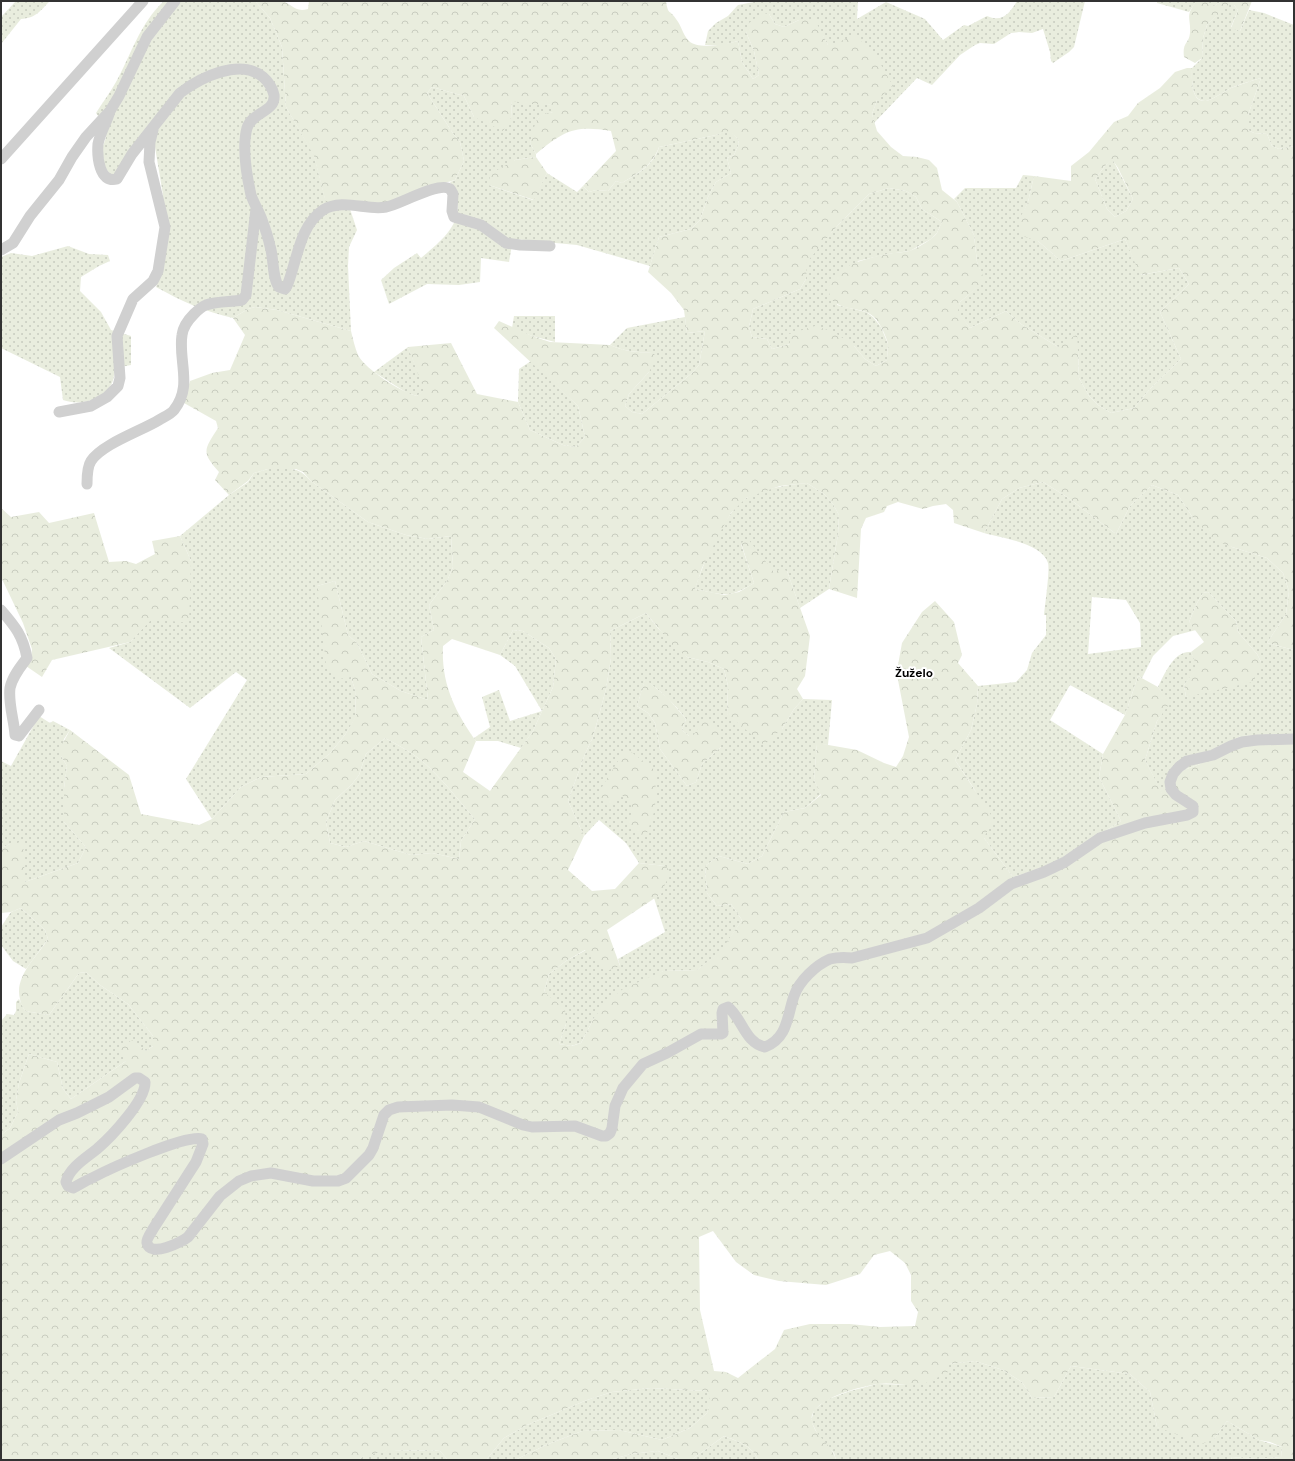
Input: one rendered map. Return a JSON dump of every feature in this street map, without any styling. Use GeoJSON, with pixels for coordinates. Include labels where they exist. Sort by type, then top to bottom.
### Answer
{"type":"FeatureCollection","features":[{"type":"Feature","properties":{"kind":"street"},"geometry":{"type":"LineString","coordinates":[[1,159],[143,1]]}},
{"type":"Feature","properties":{"kind":"street"},"geometry":{"type":"LineString","coordinates":[[1,250],[12,244],[30,216],[58,180],[83,142],[110,111],[147,37],[175,1]]}},
{"type":"Feature","properties":{"kind":"street"},"geometry":{"type":"LineString","coordinates":[[110,111],[108,120],[98,143],[99,167],[104,176],[109,180],[117,179],[132,154],[180,93],[189,86],[233,68],[257,72],[266,79],[272,89],[274,102],[268,108],[254,116],[247,128],[245,150],[251,195],[256,209],[262,219],[270,246],[277,285],[285,289],[291,278],[307,228],[323,210],[332,206],[344,205],[386,207],[423,192],[438,188],[445,187],[450,189],[453,194],[452,211],[454,217],[481,225],[506,243],[550,246]]}},
{"type":"Feature","properties":{"kind":"street"},"geometry":{"type":"LineString","coordinates":[[59,412],[91,406],[107,397],[118,386],[120,378],[118,336],[133,299],[151,284],[158,271],[165,227],[149,162],[150,142],[153,128]]}},
{"type":"Feature","properties":{"kind":"street"},"geometry":{"type":"LineString","coordinates":[[87,484],[89,466],[96,455],[123,438],[151,425],[173,411],[180,401],[184,386],[185,371],[182,350],[182,334],[188,321],[205,305],[242,300],[246,295],[256,209]]}},
{"type":"Feature","properties":{"kind":"street"},"geometry":{"type":"LineString","coordinates":[[1,610],[18,630],[25,644],[27,658],[10,688],[15,735],[19,736],[39,710]]}},
{"type":"Feature","properties":{"kind":"street"},"geometry":{"type":"LineString","coordinates":[[1,1159],[59,1120],[109,1097],[118,1092],[135,1078],[142,1079],[145,1082],[145,1086],[137,1102],[119,1127],[71,1172],[66,1182],[68,1186],[73,1188],[92,1177],[160,1148],[195,1138],[202,1139],[204,1144],[196,1162],[147,1239],[149,1247],[159,1250],[182,1242],[188,1237],[220,1196],[239,1181],[251,1176],[271,1173],[313,1181],[338,1181],[346,1178],[369,1155],[373,1148],[384,1115],[389,1110],[398,1107],[479,1107],[523,1125],[532,1127],[575,1126],[602,1136],[606,1136],[612,1128],[615,1106],[623,1088],[643,1064],[667,1053],[701,1034],[723,1033],[722,1013],[725,1008],[728,1007],[733,1012],[745,1031],[755,1043],[765,1047],[771,1045],[784,1031],[797,988],[816,968],[839,957],[852,958],[926,938],[979,908],[1011,884],[1044,872],[1065,862],[1100,838],[1145,823],[1187,815],[1193,812],[1193,806],[1176,795],[1171,789],[1170,782],[1176,771],[1187,761],[1213,755],[1242,742],[1294,739]]}},
{"type":"Feature","properties":{"kind":"green space"},"geometry":{"type":"Polygon","coordinates":[[[16,1],[50,1],[34,16],[21,19],[1,44],[1,17],[16,1]]]}},
{"type":"Feature","properties":{"kind":"green space"},"geometry":{"type":"Polygon","coordinates":[[[164,1],[255,1],[270,18],[282,47],[286,107],[314,155],[328,210],[350,209],[357,230],[349,247],[348,266],[351,331],[277,310],[255,307],[248,309],[233,318],[193,306],[156,287],[163,268],[163,195],[155,147],[145,131],[117,172],[112,175],[105,167],[103,160],[102,149],[106,134],[96,113],[116,82],[148,19],[164,1]]]}},
{"type":"Feature","properties":{"kind":"green space"},"geometry":{"type":"Polygon","coordinates":[[[255,1],[281,1],[296,9],[303,10],[308,9],[309,1],[666,1],[668,11],[674,16],[683,33],[693,44],[713,46],[738,41],[742,62],[753,79],[759,75],[754,51],[746,32],[749,23],[762,13],[769,14],[775,24],[784,27],[799,20],[815,20],[828,45],[856,36],[876,56],[893,86],[877,100],[872,114],[877,131],[891,147],[903,156],[929,160],[937,168],[942,190],[957,202],[974,235],[977,262],[985,281],[960,302],[958,311],[970,328],[1006,311],[1021,324],[1058,347],[1077,334],[1079,378],[1089,396],[1098,405],[1111,413],[1134,408],[1150,389],[1181,359],[1160,312],[1189,284],[1179,268],[1140,275],[1125,239],[1061,261],[1038,241],[1022,236],[1018,222],[1028,202],[1034,176],[1071,181],[1071,166],[1089,152],[1114,122],[1128,116],[1138,103],[1160,88],[1175,72],[1192,68],[1193,89],[1197,98],[1201,101],[1209,100],[1231,88],[1261,78],[1248,115],[1248,130],[1254,133],[1267,134],[1272,146],[1279,149],[1294,146],[1294,650],[1267,643],[1286,614],[1289,591],[1283,573],[1267,558],[1214,540],[1193,518],[1178,495],[1152,485],[1130,506],[1116,534],[1067,497],[1043,482],[1019,488],[1002,499],[984,533],[954,523],[953,510],[946,504],[923,509],[898,502],[887,506],[884,512],[866,518],[861,529],[857,598],[829,589],[838,534],[839,515],[833,504],[824,494],[807,483],[780,486],[746,498],[731,513],[722,529],[702,568],[695,589],[724,595],[739,592],[754,583],[741,543],[748,539],[774,572],[782,569],[787,571],[810,636],[805,676],[797,689],[803,699],[794,709],[782,729],[764,745],[727,714],[728,686],[724,669],[708,662],[687,657],[673,646],[646,613],[610,631],[611,658],[606,689],[593,737],[585,754],[568,801],[584,836],[568,870],[592,891],[615,889],[639,863],[665,866],[669,870],[667,880],[661,894],[607,930],[620,966],[607,971],[585,950],[566,961],[549,974],[544,992],[565,1009],[566,1024],[559,1044],[572,1046],[581,1043],[594,1018],[606,1002],[623,989],[663,971],[697,970],[720,952],[742,920],[731,904],[717,906],[707,893],[705,866],[719,856],[748,864],[762,856],[784,812],[805,808],[821,795],[814,780],[817,743],[857,750],[896,767],[903,756],[909,737],[898,680],[898,665],[902,643],[922,612],[935,601],[954,622],[962,655],[958,663],[978,686],[977,704],[971,730],[955,760],[993,818],[984,838],[1013,877],[1049,866],[1121,821],[1099,777],[1103,754],[1125,715],[1138,676],[1158,687],[1170,703],[1157,721],[1145,760],[1162,793],[1174,782],[1179,772],[1200,764],[1217,747],[1241,736],[1294,735],[1294,1460],[1231,1460],[1232,1457],[1256,1459],[1281,1457],[1282,1447],[1270,1442],[1259,1440],[1227,1421],[1214,1439],[1202,1444],[1157,1427],[1150,1392],[1130,1374],[1071,1366],[1054,1397],[1032,1398],[1022,1382],[1003,1370],[975,1361],[949,1364],[948,1372],[925,1383],[912,1385],[870,1385],[849,1391],[826,1401],[812,1414],[812,1422],[817,1433],[832,1450],[836,1460],[758,1460],[756,1455],[748,1448],[739,1442],[724,1436],[691,1460],[680,1460],[658,1451],[631,1454],[609,1460],[515,1460],[546,1445],[582,1431],[619,1430],[662,1440],[690,1428],[707,1413],[710,1400],[707,1391],[651,1388],[612,1392],[587,1400],[527,1425],[504,1438],[486,1460],[448,1460],[440,1451],[421,1450],[385,1452],[365,1456],[358,1460],[1,1460],[1,1135],[10,1128],[18,1112],[16,1100],[19,1083],[29,1054],[57,1062],[63,1089],[71,1099],[126,1061],[119,1049],[132,1040],[146,1051],[153,1046],[153,1036],[128,1004],[100,985],[86,972],[79,973],[49,1015],[25,1011],[20,1000],[20,982],[28,967],[48,939],[45,930],[21,908],[11,912],[1,913],[1,848],[23,841],[25,882],[78,863],[86,847],[64,822],[64,788],[67,766],[61,756],[60,748],[70,730],[129,775],[141,814],[199,825],[212,819],[241,787],[261,777],[306,774],[330,753],[345,735],[356,716],[355,690],[351,677],[339,679],[331,673],[326,664],[317,586],[335,581],[348,635],[357,643],[372,674],[401,691],[428,700],[421,637],[434,630],[429,605],[447,581],[453,567],[451,536],[428,539],[406,535],[368,522],[311,481],[303,472],[296,469],[268,469],[254,473],[248,481],[229,495],[215,480],[219,472],[209,460],[206,451],[207,446],[218,428],[216,421],[184,403],[190,381],[212,373],[230,370],[245,335],[233,318],[248,309],[255,307],[277,310],[351,331],[358,355],[368,367],[384,380],[410,394],[417,396],[424,390],[408,347],[451,343],[477,394],[518,402],[530,430],[563,445],[576,447],[585,437],[578,406],[494,328],[499,321],[532,336],[550,342],[610,345],[631,351],[652,352],[657,357],[649,372],[629,394],[625,406],[632,412],[642,414],[692,373],[699,365],[705,331],[687,333],[684,310],[671,293],[648,272],[659,237],[691,229],[700,220],[708,197],[716,182],[731,173],[727,158],[734,155],[739,144],[738,139],[729,131],[659,147],[649,164],[633,176],[622,183],[616,181],[608,191],[596,190],[589,192],[583,186],[616,151],[611,131],[588,129],[570,132],[554,140],[536,154],[530,143],[535,123],[541,116],[553,112],[553,105],[512,101],[511,118],[503,131],[474,117],[464,96],[432,87],[427,93],[460,142],[464,161],[455,180],[423,189],[392,202],[328,211],[314,156],[286,107],[282,47],[270,18],[255,1]],[[1112,159],[1095,179],[1107,209],[1115,217],[1126,211],[1133,199],[1112,159]],[[889,188],[869,194],[839,224],[807,262],[806,279],[800,289],[753,309],[749,327],[752,337],[767,339],[772,349],[790,344],[789,334],[815,326],[834,332],[854,346],[865,359],[876,366],[887,360],[888,344],[874,317],[861,310],[839,305],[833,301],[830,295],[829,286],[831,279],[844,268],[863,260],[891,253],[906,252],[916,248],[928,241],[938,232],[942,222],[922,209],[916,197],[906,191],[889,188]],[[513,630],[500,655],[452,639],[443,646],[444,672],[447,685],[456,708],[476,741],[463,772],[490,791],[533,731],[553,687],[556,659],[549,648],[523,631],[513,630]],[[385,738],[366,754],[359,775],[335,800],[326,822],[330,843],[346,847],[364,841],[411,855],[432,853],[459,859],[461,841],[475,819],[443,782],[422,761],[385,738]],[[713,1231],[699,1237],[700,1310],[714,1371],[726,1372],[738,1378],[775,1349],[784,1330],[810,1324],[850,1324],[880,1327],[915,1326],[918,1312],[911,1301],[911,1275],[905,1263],[890,1251],[874,1255],[860,1274],[826,1285],[779,1281],[754,1275],[736,1262],[713,1231]]]}},
{"type":"Feature","properties":{"kind":"green space"},"geometry":{"type":"Polygon","coordinates":[[[759,1],[858,1],[857,19],[886,2],[925,19],[943,40],[964,25],[968,26],[987,16],[997,18],[1005,16],[1017,1],[1085,1],[1074,47],[1053,63],[1051,61],[1050,52],[1043,29],[1032,33],[1011,33],[994,44],[980,43],[960,55],[932,85],[917,78],[874,123],[872,114],[877,100],[828,45],[823,36],[799,20],[784,27],[775,24],[769,14],[746,32],[754,51],[759,75],[753,79],[742,62],[738,41],[723,45],[705,45],[708,31],[716,23],[728,16],[738,5],[759,1]]]}},
{"type":"Feature","properties":{"kind":"green space"},"geometry":{"type":"Polygon","coordinates":[[[1157,1],[1222,1],[1214,6],[1195,3],[1189,12],[1157,3],[1157,1]]]}},
{"type":"Feature","properties":{"kind":"green space"},"geometry":{"type":"Polygon","coordinates":[[[1207,1],[1214,6],[1222,1],[1252,1],[1240,31],[1231,28],[1238,10],[1234,5],[1228,5],[1207,25],[1203,38],[1202,58],[1195,63],[1184,57],[1184,48],[1190,33],[1189,15],[1195,3],[1207,1]]]}},
{"type":"Feature","properties":{"kind":"green space"},"geometry":{"type":"Polygon","coordinates":[[[1228,4],[1234,5],[1238,10],[1231,27],[1240,31],[1249,10],[1264,13],[1294,25],[1294,146],[1279,149],[1272,146],[1267,134],[1254,133],[1248,130],[1248,115],[1261,78],[1228,89],[1206,101],[1197,98],[1192,83],[1192,68],[1202,58],[1203,38],[1207,25],[1228,4]]]}},
{"type":"Feature","properties":{"kind":"green space"},"geometry":{"type":"Polygon","coordinates":[[[432,87],[464,96],[474,117],[511,118],[512,100],[553,105],[553,112],[538,118],[530,143],[536,157],[515,160],[489,185],[533,200],[547,173],[577,192],[583,186],[589,192],[596,190],[608,191],[616,181],[622,183],[649,164],[657,153],[659,147],[716,135],[729,130],[738,139],[739,144],[734,155],[727,158],[731,173],[716,182],[708,197],[700,220],[691,229],[659,237],[650,266],[577,245],[513,239],[509,262],[481,258],[480,282],[459,285],[427,284],[389,304],[381,280],[394,268],[417,253],[421,258],[439,242],[453,225],[458,206],[456,195],[450,182],[455,180],[464,161],[460,142],[427,93],[432,87]]]}},
{"type":"Feature","properties":{"kind":"green space"},"geometry":{"type":"Polygon","coordinates":[[[536,157],[547,173],[534,200],[489,185],[490,174],[515,160],[536,157]]]}},
{"type":"Feature","properties":{"kind":"green space"},"geometry":{"type":"Polygon","coordinates":[[[1112,158],[1133,199],[1126,211],[1115,217],[1107,209],[1095,179],[1112,158]]]}},
{"type":"Feature","properties":{"kind":"green space"},"geometry":{"type":"Polygon","coordinates":[[[1023,175],[1034,176],[1028,202],[1024,211],[1038,241],[1061,261],[1125,239],[1141,275],[1179,268],[1189,284],[1160,312],[1181,359],[1150,389],[1134,408],[1111,413],[1098,405],[1089,396],[1079,378],[1078,351],[1058,347],[1021,324],[1006,311],[970,328],[957,311],[960,302],[984,281],[977,262],[974,235],[954,199],[965,188],[1016,188],[1023,175]]]}},
{"type":"Feature","properties":{"kind":"green space"},"geometry":{"type":"Polygon","coordinates":[[[889,188],[906,191],[916,197],[922,209],[942,222],[937,233],[931,239],[910,251],[888,254],[858,261],[837,305],[866,312],[873,317],[881,327],[888,344],[887,360],[876,366],[865,359],[854,346],[790,344],[772,349],[767,339],[752,337],[749,327],[753,309],[800,289],[806,279],[806,262],[839,224],[869,194],[889,188]]]}},
{"type":"Feature","properties":{"kind":"green space"},"geometry":{"type":"Polygon","coordinates":[[[68,246],[89,254],[108,255],[110,261],[81,277],[80,291],[101,312],[111,330],[131,336],[131,365],[115,368],[113,381],[108,389],[97,398],[84,402],[70,402],[63,400],[60,377],[1,348],[1,257],[11,253],[32,256],[68,246]]]}},
{"type":"Feature","properties":{"kind":"green space"},"geometry":{"type":"Polygon","coordinates":[[[514,316],[555,316],[555,342],[532,336],[512,328],[514,316]]]}},
{"type":"Feature","properties":{"kind":"green space"},"geometry":{"type":"Polygon","coordinates":[[[685,317],[687,333],[705,331],[699,365],[692,373],[642,414],[632,412],[625,406],[629,394],[649,372],[652,352],[631,351],[610,345],[627,328],[685,317]]]}},
{"type":"Feature","properties":{"kind":"green space"},"geometry":{"type":"Polygon","coordinates":[[[408,347],[425,390],[417,396],[407,393],[374,372],[408,347]]]}},
{"type":"Feature","properties":{"kind":"green space"},"geometry":{"type":"Polygon","coordinates":[[[531,361],[578,406],[585,437],[576,447],[563,445],[530,430],[518,402],[519,369],[531,361]]]}},
{"type":"Feature","properties":{"kind":"green space"},"geometry":{"type":"Polygon","coordinates":[[[268,469],[292,469],[301,472],[311,481],[368,522],[406,535],[428,539],[451,536],[453,567],[447,581],[429,605],[434,630],[421,637],[428,700],[401,691],[372,674],[357,643],[348,635],[335,581],[317,586],[355,690],[356,717],[345,735],[330,753],[306,774],[261,777],[241,787],[212,819],[186,779],[247,680],[236,672],[190,708],[109,648],[130,642],[151,619],[191,561],[180,536],[229,495],[248,482],[254,473],[268,469]]]}},
{"type":"Feature","properties":{"kind":"green space"},"geometry":{"type":"Polygon","coordinates":[[[1043,482],[1067,497],[1116,534],[1130,506],[1152,485],[1178,495],[1193,518],[1232,547],[1267,558],[1283,573],[1289,591],[1286,614],[1267,643],[1294,650],[1294,735],[1241,736],[1217,747],[1200,764],[1179,772],[1174,782],[1162,794],[1145,760],[1157,721],[1169,703],[1158,687],[1170,664],[1185,652],[1191,652],[1198,667],[1184,685],[1186,697],[1261,662],[1257,654],[1238,632],[1236,621],[1208,592],[1203,593],[1189,622],[1196,630],[1173,636],[1153,656],[1142,678],[1138,676],[1125,715],[1070,685],[1050,720],[1103,754],[1099,777],[1121,821],[1049,866],[1013,877],[984,838],[975,790],[955,760],[971,730],[977,704],[978,686],[1016,682],[1027,670],[1032,653],[1046,635],[1046,615],[1044,615],[1048,580],[1048,563],[1044,556],[1030,546],[1020,542],[984,533],[1002,499],[1019,488],[1043,482]],[[1092,597],[1088,654],[1141,647],[1140,623],[1126,600],[1092,597]]]}},
{"type":"Feature","properties":{"kind":"green space"},"geometry":{"type":"Polygon","coordinates":[[[807,483],[824,494],[833,504],[839,515],[838,534],[829,589],[800,608],[787,571],[774,572],[741,544],[754,583],[732,594],[720,594],[695,589],[703,566],[716,538],[731,513],[740,503],[748,497],[769,489],[807,483]]]}},
{"type":"Feature","properties":{"kind":"green space"},"geometry":{"type":"Polygon","coordinates":[[[1,508],[11,517],[39,512],[49,523],[94,513],[109,562],[126,561],[136,564],[155,554],[152,541],[180,536],[191,561],[189,623],[152,619],[130,642],[52,660],[42,677],[26,666],[31,658],[32,649],[23,623],[1,577],[1,508]]]}},
{"type":"Feature","properties":{"kind":"green space"},"geometry":{"type":"Polygon","coordinates":[[[1208,592],[1236,621],[1238,632],[1257,654],[1261,662],[1253,682],[1186,697],[1184,685],[1197,667],[1191,652],[1204,642],[1189,622],[1203,593],[1208,592]]]}},
{"type":"Feature","properties":{"kind":"green space"},"geometry":{"type":"Polygon","coordinates":[[[646,613],[657,627],[687,657],[708,662],[724,669],[728,686],[727,714],[782,729],[794,709],[803,699],[832,700],[828,745],[817,744],[814,780],[821,794],[805,808],[784,812],[762,856],[748,864],[719,856],[705,866],[707,893],[717,906],[731,904],[742,920],[721,952],[697,970],[663,971],[594,1018],[581,1043],[571,1046],[559,1044],[566,1024],[544,992],[549,974],[566,961],[586,950],[620,966],[618,959],[665,932],[654,898],[661,894],[665,866],[639,863],[626,843],[599,820],[584,836],[568,801],[585,754],[593,737],[606,689],[611,658],[610,631],[646,613]],[[645,680],[637,706],[648,713],[655,723],[660,749],[687,786],[696,782],[702,764],[721,747],[689,736],[682,730],[686,719],[682,713],[662,693],[645,680]]]}},
{"type":"Feature","properties":{"kind":"green space"},"geometry":{"type":"Polygon","coordinates":[[[513,630],[523,631],[549,648],[556,659],[553,687],[533,731],[521,748],[498,741],[476,741],[474,738],[490,727],[482,697],[499,690],[510,721],[542,711],[515,666],[500,655],[513,630]]]}},
{"type":"Feature","properties":{"kind":"green space"},"geometry":{"type":"Polygon","coordinates":[[[645,679],[668,698],[686,719],[682,730],[689,736],[693,736],[704,719],[718,727],[721,747],[702,764],[696,782],[687,786],[660,749],[655,723],[648,713],[637,706],[645,679]]]}},
{"type":"Feature","properties":{"kind":"green space"},"geometry":{"type":"Polygon","coordinates":[[[39,716],[50,723],[53,721],[70,730],[64,739],[61,756],[67,766],[64,788],[64,822],[86,847],[78,863],[25,882],[10,844],[1,848],[1,761],[11,766],[39,716]]]}},
{"type":"Feature","properties":{"kind":"green space"},"geometry":{"type":"Polygon","coordinates":[[[385,738],[422,761],[443,782],[475,819],[461,841],[459,859],[432,853],[411,855],[364,841],[346,847],[330,843],[326,822],[335,800],[359,775],[366,754],[385,738]]]}},
{"type":"Feature","properties":{"kind":"green space"},"geometry":{"type":"Polygon","coordinates":[[[626,748],[656,771],[655,809],[646,836],[635,832],[627,826],[633,808],[621,794],[609,808],[597,795],[626,748]]]}},
{"type":"Feature","properties":{"kind":"green space"},"geometry":{"type":"Polygon","coordinates":[[[21,908],[45,930],[48,939],[26,969],[13,961],[1,945],[1,927],[11,912],[21,908]]]}},
{"type":"Feature","properties":{"kind":"green space"},"geometry":{"type":"Polygon","coordinates":[[[86,972],[100,985],[128,1004],[153,1036],[153,1046],[146,1051],[132,1041],[126,1061],[71,1099],[63,1089],[57,1062],[29,1054],[19,1083],[16,1100],[18,1112],[10,1128],[1,1135],[1,1021],[7,1014],[14,1015],[16,1011],[16,1002],[19,999],[25,1011],[49,1015],[79,973],[86,972]]]}},
{"type":"Feature","properties":{"kind":"green space"},"geometry":{"type":"Polygon","coordinates":[[[975,1361],[1003,1370],[1022,1382],[1032,1398],[1054,1397],[1071,1366],[1130,1374],[1150,1392],[1157,1427],[1214,1439],[1227,1421],[1259,1440],[1282,1447],[1281,1457],[1256,1459],[1232,1457],[1231,1460],[836,1460],[834,1453],[819,1437],[811,1421],[814,1410],[826,1400],[850,1391],[877,1384],[917,1385],[948,1364],[975,1361]]]}},
{"type":"Feature","properties":{"kind":"green space"},"geometry":{"type":"Polygon","coordinates":[[[651,1388],[707,1391],[711,1400],[707,1413],[690,1428],[662,1440],[619,1430],[582,1431],[546,1445],[515,1460],[486,1460],[504,1438],[527,1425],[587,1400],[612,1392],[651,1388]]]}},
{"type":"Feature","properties":{"kind":"green space"},"geometry":{"type":"Polygon","coordinates":[[[724,1436],[739,1442],[748,1448],[756,1455],[758,1460],[691,1460],[724,1436]]]}},
{"type":"Feature","properties":{"kind":"green space"},"geometry":{"type":"Polygon","coordinates":[[[382,1451],[440,1451],[448,1460],[358,1460],[373,1453],[382,1451]]]}},
{"type":"Feature","properties":{"kind":"green space"},"geometry":{"type":"Polygon","coordinates":[[[658,1451],[680,1460],[609,1460],[631,1454],[658,1451]]]}},
{"type":"Feature","properties":{"kind":"district","name":"Žuželo"},"geometry":{"type":"Point","coordinates":[914,673]}}]}
